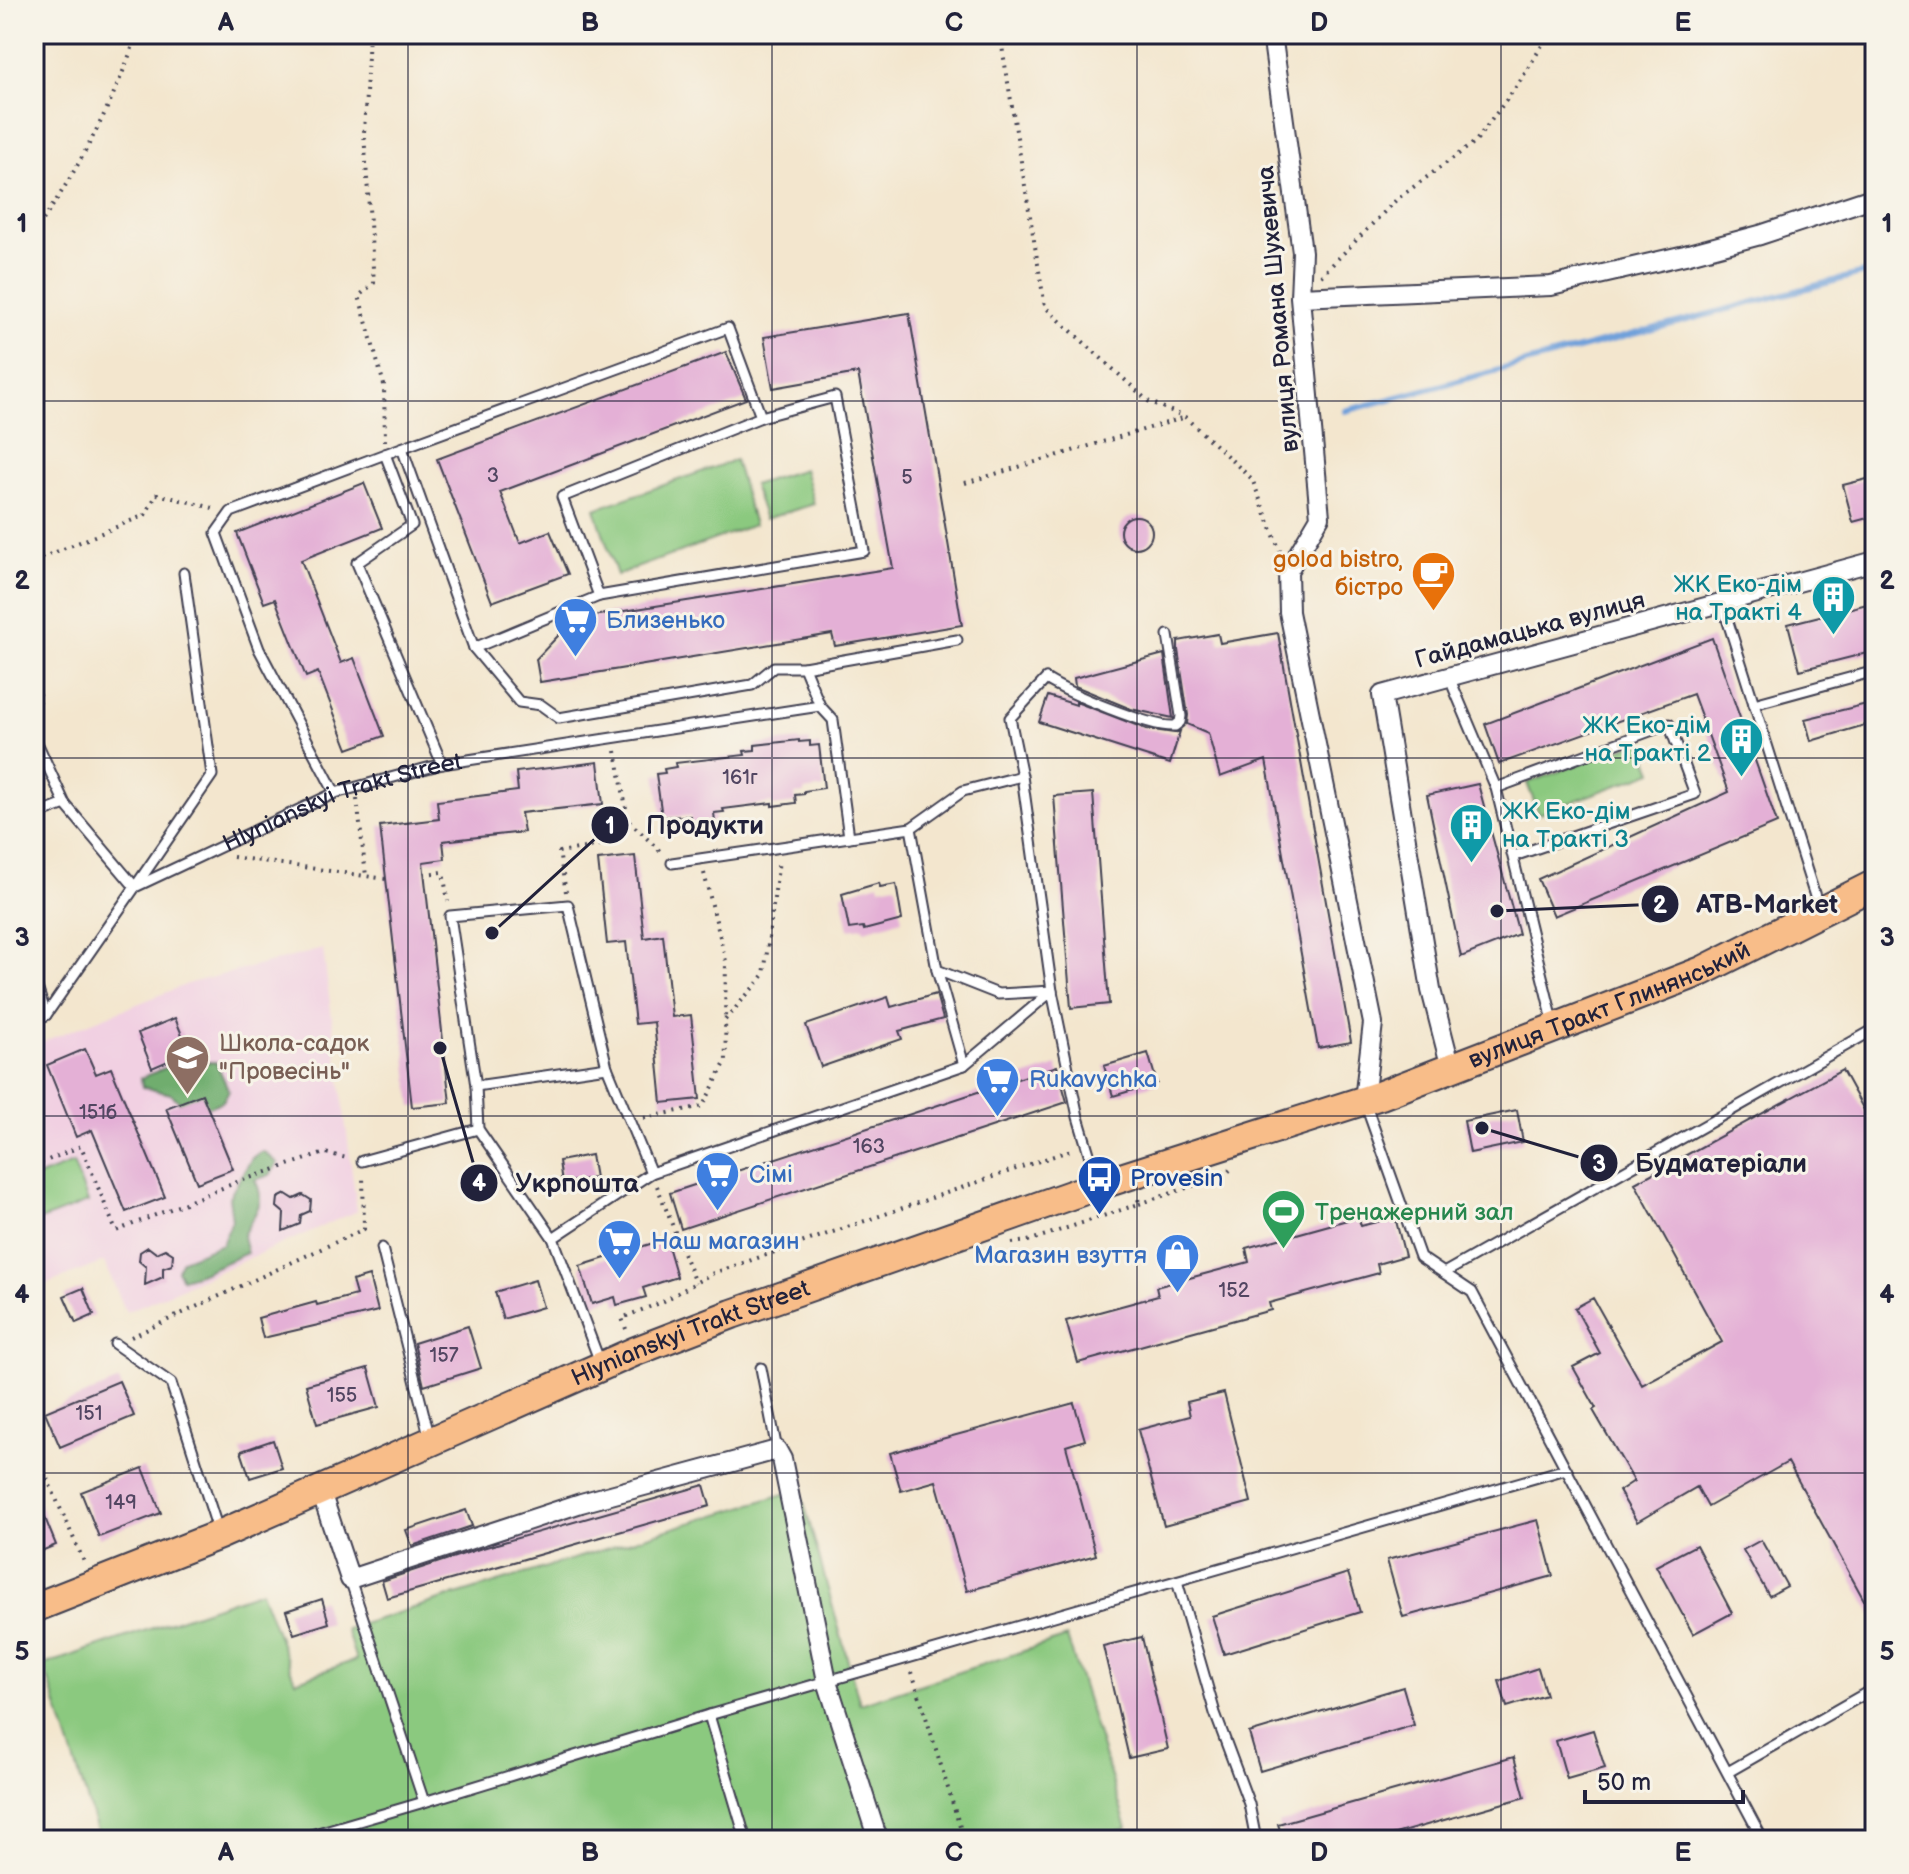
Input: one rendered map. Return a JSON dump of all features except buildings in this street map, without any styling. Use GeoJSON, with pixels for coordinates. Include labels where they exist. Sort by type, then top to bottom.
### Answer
{"type":"FeatureCollection","features":[{"type":"Feature","properties":{"kind":"main road","name":"вулиця Тракт Глинянський"},"geometry":{"type":"LineString","coordinates":[[1372,1098],[1702,971],[1875,884]]}},
{"type":"Feature","properties":{"kind":"main road","name":"Hlynianskyi Trakt Street"},"geometry":{"type":"LineString","coordinates":[[34,1608],[219,1535],[601,1366],[732,1314],[1099,1185],[1372,1098]]}},
{"type":"Feature","properties":{"kind":"street","name":"вулиця Романа Шухевича"},"geometry":{"type":"LineString","coordinates":[[1272,34],[1302,252],[1300,297],[1320,517],[1288,571]]}},
{"type":"Feature","properties":{"kind":"street"},"geometry":{"type":"LineString","coordinates":[[1300,297],[1551,286],[1760,235],[1875,197]]}},
{"type":"Feature","properties":{"kind":"street","name":"Гайдамацька вулиця"},"geometry":{"type":"LineString","coordinates":[[1451,1068],[1431,990],[1382,695],[1875,561]]}},
{"type":"Feature","properties":{"kind":"street"},"geometry":{"type":"LineString","coordinates":[[1288,571],[1289,612],[1373,1023],[1372,1098]]}},
{"type":"Feature","properties":{"kind":"street"},"geometry":{"type":"LineString","coordinates":[[320,1489],[350,1579],[581,1503],[777,1450],[782,1459],[827,1681],[878,1840]]}},
{"type":"Feature","properties":{"kind":"lane"},"geometry":{"type":"LineString","coordinates":[[335,793],[254,635],[216,533],[231,512],[728,328],[761,417]]}},
{"type":"Feature","properties":{"kind":"lane"},"geometry":{"type":"LineString","coordinates":[[474,648],[599,596],[864,551],[835,397],[761,417],[562,497],[599,596]]}},
{"type":"Feature","properties":{"kind":"lane"},"geometry":{"type":"LineString","coordinates":[[402,448],[474,648],[519,702],[541,705],[559,718],[752,685],[774,667],[804,667],[957,640]]}},
{"type":"Feature","properties":{"kind":"lane"},"geometry":{"type":"LineString","coordinates":[[385,454],[412,525],[357,563],[442,764]]}},
{"type":"Feature","properties":{"kind":"lane"},"geometry":{"type":"LineString","coordinates":[[34,736],[65,804],[135,887],[212,775],[184,573]]}},
{"type":"Feature","properties":{"kind":"lane"},"geometry":{"type":"LineString","coordinates":[[1722,603],[1820,912]]}},
{"type":"Feature","properties":{"kind":"lane"},"geometry":{"type":"LineString","coordinates":[[1099,1185],[1078,1117],[1052,991],[1022,776],[1010,718],[1046,679],[1061,689],[1144,719],[1169,726],[1180,722],[1168,635]]}},
{"type":"Feature","properties":{"kind":"lane"},"geometry":{"type":"LineString","coordinates":[[804,667],[820,706],[833,720],[849,837]]}},
{"type":"Feature","properties":{"kind":"lane"},"geometry":{"type":"LineString","coordinates":[[1754,704],[1875,671]]}},
{"type":"Feature","properties":{"kind":"lane"},"geometry":{"type":"LineString","coordinates":[[1449,677],[1496,788],[1555,1028]]}},
{"type":"Feature","properties":{"kind":"lane","name":"Hlynianskyi Trakt Street"},"geometry":{"type":"LineString","coordinates":[[46,1015],[135,887],[335,793],[442,764],[820,706]]}},
{"type":"Feature","properties":{"kind":"lane"},"geometry":{"type":"LineString","coordinates":[[1496,788],[1669,724],[1695,794],[1514,856]]}},
{"type":"Feature","properties":{"kind":"lane"},"geometry":{"type":"LineString","coordinates":[[672,863],[911,828],[963,791],[1022,776]]}},
{"type":"Feature","properties":{"kind":"lane"},"geometry":{"type":"LineString","coordinates":[[34,816],[65,804]]}},
{"type":"Feature","properties":{"kind":"lane"},"geometry":{"type":"LineString","coordinates":[[911,828],[937,970],[964,1065]]}},
{"type":"Feature","properties":{"kind":"lane"},"geometry":{"type":"LineString","coordinates":[[601,1366],[553,1238],[478,1129],[476,1086],[450,916],[568,905],[607,1067],[651,1173]]}},
{"type":"Feature","properties":{"kind":"lane"},"geometry":{"type":"LineString","coordinates":[[937,970],[998,994],[1052,991]]}},
{"type":"Feature","properties":{"kind":"lane"},"geometry":{"type":"LineString","coordinates":[[34,978],[46,1015],[34,1020]]}},
{"type":"Feature","properties":{"kind":"lane"},"geometry":{"type":"LineString","coordinates":[[553,1238],[651,1173],[964,1065],[1052,991]]}},
{"type":"Feature","properties":{"kind":"lane"},"geometry":{"type":"LineString","coordinates":[[1444,1273],[1875,1029]]}},
{"type":"Feature","properties":{"kind":"lane"},"geometry":{"type":"LineString","coordinates":[[476,1086],[607,1067]]}},
{"type":"Feature","properties":{"kind":"lane"},"geometry":{"type":"LineString","coordinates":[[1372,1098],[1420,1257],[1472,1292],[1763,1840]]}},
{"type":"Feature","properties":{"kind":"lane"},"geometry":{"type":"LineString","coordinates":[[362,1161],[478,1129]]}},
{"type":"Feature","properties":{"kind":"lane"},"geometry":{"type":"LineString","coordinates":[[382,1248],[431,1442]]}},
{"type":"Feature","properties":{"kind":"lane"},"geometry":{"type":"LineString","coordinates":[[115,1344],[171,1383],[219,1535]]}},
{"type":"Feature","properties":{"kind":"lane"},"geometry":{"type":"LineString","coordinates":[[761,1368],[777,1450]]}},
{"type":"Feature","properties":{"kind":"lane"},"geometry":{"type":"LineString","coordinates":[[294,1840],[709,1715],[1566,1469]]}},
{"type":"Feature","properties":{"kind":"lane"},"geometry":{"type":"LineString","coordinates":[[350,1579],[424,1802]]}},
{"type":"Feature","properties":{"kind":"lane"},"geometry":{"type":"LineString","coordinates":[[1177,1581],[1215,1713],[1249,1804],[1256,1840]]}},
{"type":"Feature","properties":{"kind":"lane"},"geometry":{"type":"LineString","coordinates":[[1728,1772],[1875,1688]]}},
{"type":"Feature","properties":{"kind":"lane"},"geometry":{"type":"LineString","coordinates":[[709,1715],[746,1840]]}},
{"type":"Feature","properties":{"kind":"path"},"geometry":{"type":"LineString","coordinates":[[34,233],[67,186],[137,34]]}},
{"type":"Feature","properties":{"kind":"path"},"geometry":{"type":"LineString","coordinates":[[369,34],[364,133],[374,283],[359,296],[384,385],[385,454]]}},
{"type":"Feature","properties":{"kind":"path"},"geometry":{"type":"LineString","coordinates":[[1000,34],[1045,307],[1148,401],[1185,417],[1252,479],[1288,571]]}},
{"type":"Feature","properties":{"kind":"path"},"geometry":{"type":"LineString","coordinates":[[1300,297],[1397,199],[1475,142],[1519,83],[1549,34]]}},
{"type":"Feature","properties":{"kind":"path"},"geometry":{"type":"LineString","coordinates":[[965,483],[1185,417]]}},
{"type":"Feature","properties":{"kind":"path"},"geometry":{"type":"LineString","coordinates":[[34,561],[145,515],[157,494],[231,512]]}},
{"type":"Feature","properties":{"kind":"path"},"geometry":{"type":"LineString","coordinates":[[34,662],[41,700],[34,708]]}},
{"type":"Feature","properties":{"kind":"path"},"geometry":{"type":"LineString","coordinates":[[613,736],[628,820],[672,863]]}},
{"type":"Feature","properties":{"kind":"path"},"geometry":{"type":"LineString","coordinates":[[356,787],[366,876]]}},
{"type":"Feature","properties":{"kind":"path"},"geometry":{"type":"LineString","coordinates":[[568,905],[559,852],[610,844],[628,820]]}},
{"type":"Feature","properties":{"kind":"path"},"geometry":{"type":"LineString","coordinates":[[725,1020],[764,975],[781,847]]}},
{"type":"Feature","properties":{"kind":"path"},"geometry":{"type":"LineString","coordinates":[[207,853],[386,879]]}},
{"type":"Feature","properties":{"kind":"path"},"geometry":{"type":"LineString","coordinates":[[630,1120],[703,1106],[726,1061],[726,961],[701,859]]}},
{"type":"Feature","properties":{"kind":"path"},"geometry":{"type":"LineString","coordinates":[[424,874],[443,872],[450,916]]}},
{"type":"Feature","properties":{"kind":"path"},"geometry":{"type":"LineString","coordinates":[[630,1337],[622,1318],[662,1302],[711,1274],[1087,1145]]}},
{"type":"Feature","properties":{"kind":"path"},"geometry":{"type":"LineString","coordinates":[[34,1166],[81,1146],[116,1231],[237,1182],[325,1153],[362,1161],[364,1229],[115,1344]]}},
{"type":"Feature","properties":{"kind":"path"},"geometry":{"type":"LineString","coordinates":[[651,1173],[695,1283]]}},
{"type":"Feature","properties":{"kind":"path"},"geometry":{"type":"LineString","coordinates":[[1028,1241],[1099,1217]]}},
{"type":"Feature","properties":{"kind":"path"},"geometry":{"type":"LineString","coordinates":[[34,1363],[42,1361]]}},
{"type":"Feature","properties":{"kind":"path"},"geometry":{"type":"LineString","coordinates":[[34,1449],[90,1575]]}},
{"type":"Feature","properties":{"kind":"path"},"geometry":{"type":"LineString","coordinates":[[908,1658],[964,1840]]}},
{"type":"Feature","properties":{"kind":"shaded area","name":"Школа-садок \"Провесінь\""},"geometry":{"type":"Polygon","coordinates":[[[323,949],[357,1211],[126,1312],[104,1262],[34,1289],[34,1045],[190,983],[323,949]]]}},
{"type":"Feature","properties":{"kind":"green space"},"geometry":{"type":"Polygon","coordinates":[[[735,460],[754,525],[617,575],[595,509],[735,460]]]}},
{"type":"Feature","properties":{"kind":"green space"},"geometry":{"type":"Polygon","coordinates":[[[804,469],[814,504],[765,519],[753,485],[804,469]]]}},
{"type":"Feature","properties":{"kind":"green space"},"geometry":{"type":"Polygon","coordinates":[[[1642,741],[1653,772],[1539,814],[1527,783],[1642,741]]]}},
{"type":"Feature","properties":{"kind":"green space"},"geometry":{"type":"Polygon","coordinates":[[[179,1062],[216,1062],[229,1091],[223,1101],[206,1108],[183,1105],[171,1094],[142,1087],[141,1078],[179,1062]]]}},
{"type":"Feature","properties":{"kind":"green space"},"geometry":{"type":"Polygon","coordinates":[[[260,1152],[278,1163],[270,1175],[255,1180],[260,1202],[243,1236],[247,1253],[182,1279],[177,1270],[182,1260],[222,1244],[232,1220],[229,1197],[252,1158],[260,1152]]]}},
{"type":"Feature","properties":{"kind":"green space"},"geometry":{"type":"Polygon","coordinates":[[[73,1163],[88,1202],[38,1221],[34,1209],[34,1178],[73,1163]]]}},
{"type":"Feature","properties":{"kind":"green space"},"geometry":{"type":"Polygon","coordinates":[[[800,1489],[860,1704],[1067,1637],[1127,1828],[1091,1840],[100,1840],[44,1665],[261,1591],[295,1681],[356,1660],[346,1629],[800,1489]]]}},
{"type":"Feature","properties":{"kind":"waterway"},"geometry":{"type":"LineString","coordinates":[[1345,411],[1875,270]]}},
{"type":"Feature","properties":{"kind":"place","name":"golod bistro, бістро"},"geometry":{"type":"Point","coordinates":[1434,612]}},
{"type":"Feature","properties":{"kind":"place","name":"ЖК Еко-дім на Тракті 4"},"geometry":{"type":"Point","coordinates":[1833,637]}},
{"type":"Feature","properties":{"kind":"place","name":"Близенько"},"geometry":{"type":"Point","coordinates":[575,659]}},
{"type":"Feature","properties":{"kind":"place","name":"ЖК Еко-дім на Тракті 2"},"geometry":{"type":"Point","coordinates":[1742,778]}},
{"type":"Feature","properties":{"kind":"place","name":"ЖК Еко-дім на Тракті 3"},"geometry":{"type":"Point","coordinates":[1471,864]}},
{"type":"Feature","properties":{"kind":"place","name":"ATB-Market"},"geometry":{"type":"Point","coordinates":[1497,911]}},
{"type":"Feature","properties":{"kind":"place","name":"Продукти"},"geometry":{"type":"Point","coordinates":[492,933]}},
{"type":"Feature","properties":{"kind":"place","name":"Укрпошта"},"geometry":{"type":"Point","coordinates":[440,1048]}},
{"type":"Feature","properties":{"kind":"place","name":"Школа-садок \"Провесінь\""},"geometry":{"type":"Point","coordinates":[188,1096]}},
{"type":"Feature","properties":{"kind":"place","name":"Rukavychka"},"geometry":{"type":"Point","coordinates":[998,1118]}},
{"type":"Feature","properties":{"kind":"place","name":"Будматеріали"},"geometry":{"type":"Point","coordinates":[1482,1128]}},
{"type":"Feature","properties":{"kind":"place","name":"Сімі"},"geometry":{"type":"Point","coordinates":[718,1213]}},
{"type":"Feature","properties":{"kind":"place","name":"Provesin"},"geometry":{"type":"Point","coordinates":[1099,1217]}},
{"type":"Feature","properties":{"kind":"place","name":"Тренажерний зал"},"geometry":{"type":"Point","coordinates":[1284,1251]}},
{"type":"Feature","properties":{"kind":"place","name":"Наш магазин"},"geometry":{"type":"Point","coordinates":[620,1280]}},
{"type":"Feature","properties":{"kind":"place","name":"Магазин взуття"},"geometry":{"type":"Point","coordinates":[1178,1294]}}]}
